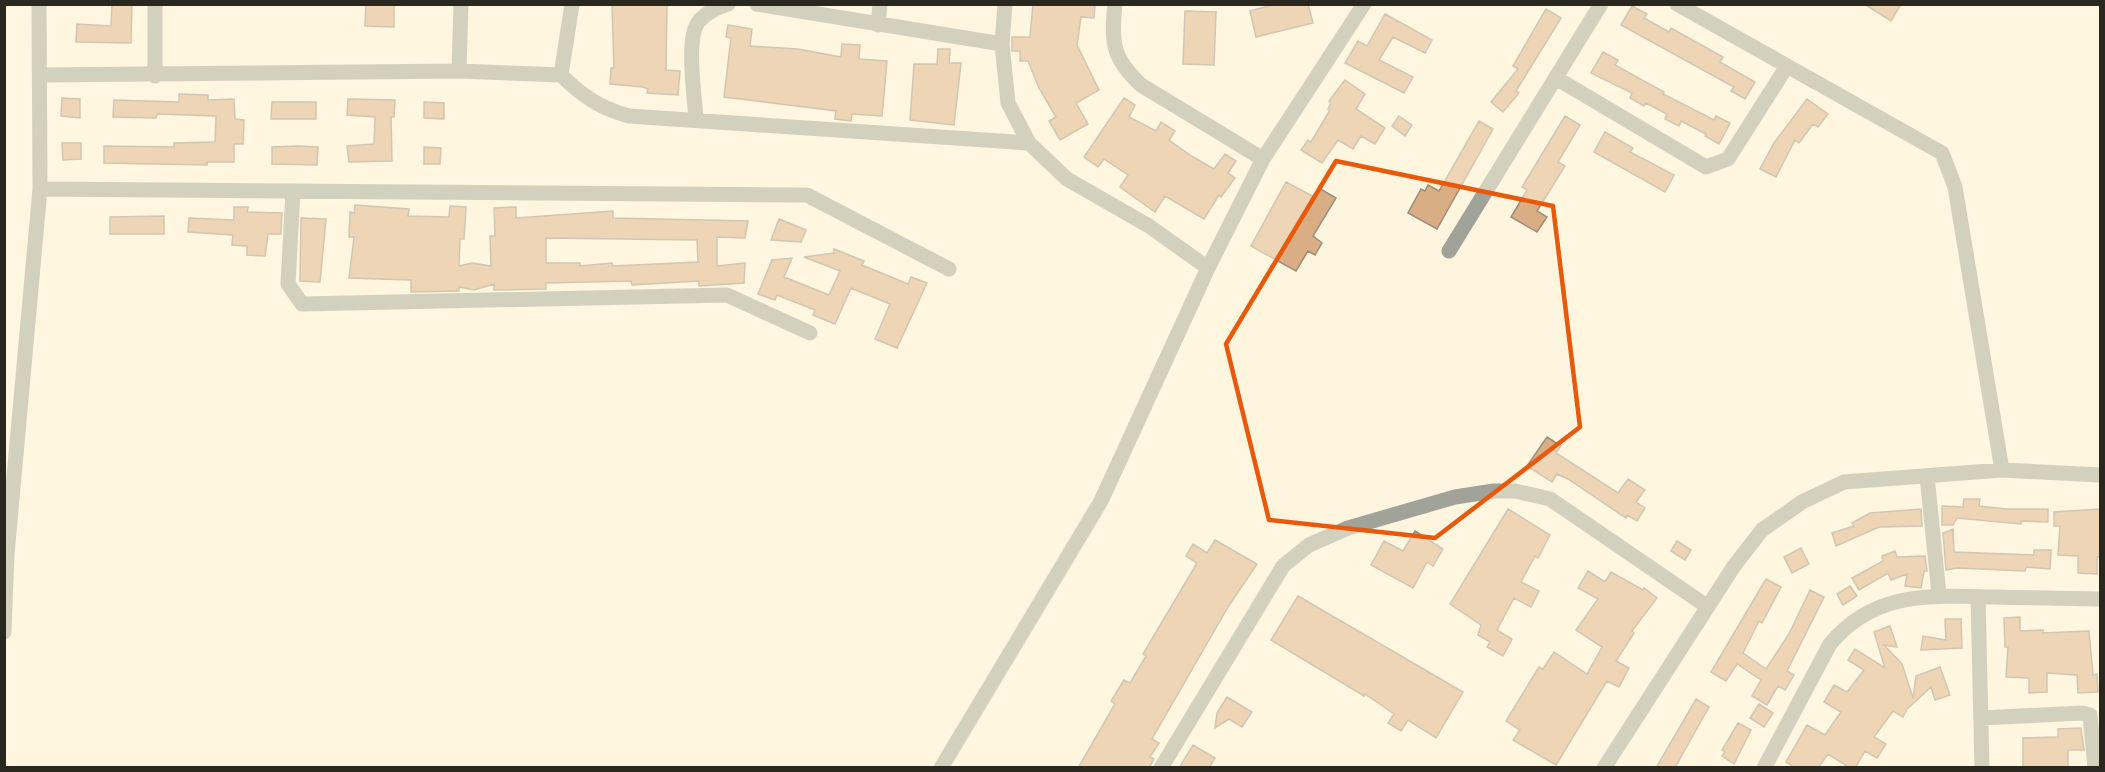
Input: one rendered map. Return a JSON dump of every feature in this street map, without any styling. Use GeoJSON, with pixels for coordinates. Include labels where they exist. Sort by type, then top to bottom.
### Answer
{"type":"FeatureCollection","features":[{"type":"Feature","properties":{"kind":"street"},"geometry":{"type":"LineString","coordinates":[[4,632],[7,554],[40,189],[39,4]]}},
{"type":"Feature","properties":{"kind":"street"},"geometry":{"type":"LineString","coordinates":[[155,4],[155,76]]}},
{"type":"Feature","properties":{"kind":"street"},"geometry":{"type":"LineString","coordinates":[[459,71],[460,4]]}},
{"type":"Feature","properties":{"kind":"street"},"geometry":{"type":"LineString","coordinates":[[561,75],[572,4]]}},
{"type":"Feature","properties":{"kind":"street"},"geometry":{"type":"LineString","coordinates":[[696,120],[692,46],[698,22],[714,8],[728,4]]}},
{"type":"Feature","properties":{"kind":"street"},"geometry":{"type":"LineString","coordinates":[[757,4],[1002,44]]}},
{"type":"Feature","properties":{"kind":"street"},"geometry":{"type":"LineString","coordinates":[[878,25],[880,4]]}},
{"type":"Feature","properties":{"kind":"street"},"geometry":{"type":"LineString","coordinates":[[1005,4],[1002,44],[1008,103],[1029,143],[1067,179],[1149,226],[1208,268]]}},
{"type":"Feature","properties":{"kind":"street"},"geometry":{"type":"LineString","coordinates":[[1115,4],[1112,31],[1115,53],[1126,71],[1141,85],[1263,159]]}},
{"type":"Feature","properties":{"kind":"street"},"geometry":{"type":"LineString","coordinates":[[941,768],[1101,501],[1208,268],[1263,159],[1364,4]]}},
{"type":"Feature","properties":{"kind":"street"},"geometry":{"type":"LineString","coordinates":[[1449,251],[1601,4]]}},
{"type":"Feature","properties":{"kind":"street"},"geometry":{"type":"LineString","coordinates":[[1677,4],[1942,153],[1955,187],[2002,470]]}},
{"type":"Feature","properties":{"kind":"street"},"geometry":{"type":"LineString","coordinates":[[1556,78],[1700,165],[1707,166],[1728,159],[1787,66]]}},
{"type":"Feature","properties":{"kind":"street"},"geometry":{"type":"LineString","coordinates":[[40,75],[155,76],[459,71],[561,75],[581,95],[604,109],[629,116],[1029,143]]}},
{"type":"Feature","properties":{"kind":"street"},"geometry":{"type":"LineString","coordinates":[[40,189],[807,195],[949,269]]}},
{"type":"Feature","properties":{"kind":"street"},"geometry":{"type":"LineString","coordinates":[[293,191],[288,284],[302,304],[727,294],[810,333]]}},
{"type":"Feature","properties":{"kind":"street"},"geometry":{"type":"LineString","coordinates":[[1604,768],[1734,566],[1762,530],[1795,506],[1844,482],[2002,470],[2100,475]]}},
{"type":"Feature","properties":{"kind":"street"},"geometry":{"type":"LineString","coordinates":[[1927,476],[1939,594]]}},
{"type":"Feature","properties":{"kind":"street"},"geometry":{"type":"LineString","coordinates":[[1161,768],[1283,566],[1327,535],[1380,518],[1455,497],[1494,491],[1532,493],[1550,499],[1708,607]]}},
{"type":"Feature","properties":{"kind":"street"},"geometry":{"type":"LineString","coordinates":[[1764,768],[1830,644],[1839,632],[1881,605],[1939,594],[2100,599]]}},
{"type":"Feature","properties":{"kind":"street"},"geometry":{"type":"LineString","coordinates":[[1978,597],[1982,768]]}},
{"type":"Feature","properties":{"kind":"street"},"geometry":{"type":"LineString","coordinates":[[1981,718],[2082,713],[2090,715],[2095,768]]}},
{"type":"Feature","properties":{"kind":"highlighted area"},"geometry":{"type":"Polygon","coordinates":[[[1336,161],[1553,206],[1580,427],[1435,538],[1269,520],[1226,344],[1336,161]]]}},
{"type":"Feature","properties":{"kind":"building"},"geometry":{"type":"Polygon","coordinates":[[[112,4],[132,4],[131,43],[76,42],[77,24],[111,26],[112,4]]]}},
{"type":"Feature","properties":{"kind":"building"},"geometry":{"type":"Polygon","coordinates":[[[366,4],[394,4],[394,27],[365,26],[366,4]]]}},
{"type":"Feature","properties":{"kind":"building"},"geometry":{"type":"Polygon","coordinates":[[[667,4],[666,70],[680,71],[678,95],[647,93],[648,89],[643,87],[610,84],[611,68],[614,68],[612,5],[667,4]]]}},
{"type":"Feature","properties":{"kind":"building"},"geometry":{"type":"Polygon","coordinates":[[[1033,4],[1095,4],[1094,18],[1081,17],[1077,45],[1099,90],[1076,103],[1088,124],[1060,140],[1049,121],[1056,117],[1039,88],[1028,61],[1020,61],[1020,51],[1012,51],[1012,37],[1030,37],[1033,4]]]}},
{"type":"Feature","properties":{"kind":"building"},"geometry":{"type":"Polygon","coordinates":[[[1276,4],[1308,4],[1313,23],[1256,37],[1250,11],[1276,4]]]}},
{"type":"Feature","properties":{"kind":"building"},"geometry":{"type":"Polygon","coordinates":[[[1864,4],[1901,4],[1891,21],[1864,4]]]}},
{"type":"Feature","properties":{"kind":"building"},"geometry":{"type":"Polygon","coordinates":[[[1632,6],[1647,14],[1644,18],[1669,32],[1671,28],[1723,57],[1720,62],[1755,82],[1745,99],[1731,91],[1734,87],[1621,25],[1632,6]]]}},
{"type":"Feature","properties":{"kind":"building"},"geometry":{"type":"Polygon","coordinates":[[[1546,9],[1561,18],[1516,91],[1519,93],[1503,112],[1491,102],[1518,69],[1513,66],[1546,9]]]}},
{"type":"Feature","properties":{"kind":"building"},"geometry":{"type":"Polygon","coordinates":[[[1185,11],[1216,12],[1214,65],[1183,64],[1185,11]]]}},
{"type":"Feature","properties":{"kind":"building"},"geometry":{"type":"Polygon","coordinates":[[[1385,14],[1432,40],[1425,53],[1393,37],[1379,60],[1413,77],[1404,93],[1345,63],[1358,41],[1367,46],[1385,14]]]}},
{"type":"Feature","properties":{"kind":"building"},"geometry":{"type":"Polygon","coordinates":[[[728,25],[752,29],[750,46],[798,49],[841,57],[842,44],[860,45],[859,59],[887,61],[882,116],[852,114],[851,121],[835,119],[836,111],[724,97],[731,38],[726,37],[728,25]]]}},
{"type":"Feature","properties":{"kind":"building"},"geometry":{"type":"Polygon","coordinates":[[[938,49],[950,49],[949,63],[961,63],[954,125],[910,120],[914,64],[937,64],[938,49]]]}},
{"type":"Feature","properties":{"kind":"building"},"geometry":{"type":"Polygon","coordinates":[[[1603,52],[1618,60],[1615,65],[1664,92],[1663,94],[1714,120],[1716,116],[1730,123],[1719,144],[1705,136],[1706,134],[1681,121],[1679,126],[1665,119],[1667,114],[1646,103],[1644,106],[1630,98],[1632,93],[1591,73],[1603,52]]]}},
{"type":"Feature","properties":{"kind":"building"},"geometry":{"type":"Polygon","coordinates":[[[1345,80],[1365,94],[1356,109],[1385,128],[1375,144],[1361,136],[1353,149],[1338,140],[1322,163],[1301,150],[1308,140],[1311,142],[1330,110],[1328,109],[1331,103],[1329,101],[1345,80]]]}},
{"type":"Feature","properties":{"kind":"building"},"geometry":{"type":"Polygon","coordinates":[[[179,94],[208,95],[208,100],[234,99],[235,119],[244,120],[243,144],[234,144],[234,162],[207,162],[207,165],[104,163],[104,146],[174,147],[174,143],[215,142],[216,116],[157,114],[156,118],[113,117],[114,100],[179,102],[179,94]]]}},
{"type":"Feature","properties":{"kind":"building"},"geometry":{"type":"Polygon","coordinates":[[[62,98],[80,99],[80,118],[61,116],[62,98]]]}},
{"type":"Feature","properties":{"kind":"building"},"geometry":{"type":"Polygon","coordinates":[[[1124,98],[1135,105],[1129,117],[1156,131],[1161,122],[1175,131],[1169,140],[1214,169],[1225,154],[1236,161],[1228,173],[1235,178],[1221,197],[1219,195],[1204,219],[1165,196],[1155,212],[1120,187],[1128,175],[1104,159],[1098,167],[1084,157],[1124,98]]]}},
{"type":"Feature","properties":{"kind":"building"},"geometry":{"type":"Polygon","coordinates":[[[348,99],[395,100],[394,117],[391,117],[392,161],[349,162],[347,146],[374,144],[375,117],[347,115],[348,99]]]}},
{"type":"Feature","properties":{"kind":"building"},"geometry":{"type":"Polygon","coordinates":[[[1807,99],[1828,114],[1818,127],[1813,124],[1799,143],[1795,140],[1776,177],[1760,169],[1774,143],[1807,99]]]}},
{"type":"Feature","properties":{"kind":"building"},"geometry":{"type":"Polygon","coordinates":[[[272,102],[316,102],[316,119],[271,119],[272,102]]]}},
{"type":"Feature","properties":{"kind":"building"},"geometry":{"type":"Polygon","coordinates":[[[424,102],[444,103],[444,119],[424,118],[424,102]]]}},
{"type":"Feature","properties":{"kind":"building"},"geometry":{"type":"Polygon","coordinates":[[[1399,116],[1412,125],[1405,136],[1392,126],[1399,116]]]}},
{"type":"Feature","properties":{"kind":"building"},"geometry":{"type":"Polygon","coordinates":[[[1565,116],[1580,125],[1558,162],[1565,166],[1537,211],[1547,217],[1537,232],[1511,217],[1527,190],[1522,187],[1565,116]]]}},
{"type":"Feature","properties":{"kind":"building"},"geometry":{"type":"Polygon","coordinates":[[[1479,121],[1493,129],[1437,229],[1408,213],[1421,189],[1425,191],[1428,185],[1439,191],[1479,121]]]}},
{"type":"Feature","properties":{"kind":"building"},"geometry":{"type":"Polygon","coordinates":[[[1605,132],[1633,148],[1630,152],[1674,175],[1665,192],[1594,152],[1605,132]]]}},
{"type":"Feature","properties":{"kind":"building"},"geometry":{"type":"Polygon","coordinates":[[[62,143],[81,143],[81,159],[63,160],[62,143]]]}},
{"type":"Feature","properties":{"kind":"building"},"geometry":{"type":"Polygon","coordinates":[[[272,147],[318,147],[317,165],[272,164],[272,147]]]}},
{"type":"Feature","properties":{"kind":"building"},"geometry":{"type":"Polygon","coordinates":[[[424,147],[441,148],[440,164],[424,164],[424,147]]]}},
{"type":"Feature","properties":{"kind":"building"},"geometry":{"type":"Polygon","coordinates":[[[1286,182],[1314,197],[1319,188],[1336,198],[1313,236],[1322,243],[1315,255],[1308,251],[1296,271],[1251,246],[1286,182]]]}},
{"type":"Feature","properties":{"kind":"building"},"geometry":{"type":"Polygon","coordinates":[[[355,205],[409,209],[408,216],[449,217],[450,206],[466,207],[464,239],[460,239],[459,266],[472,263],[491,266],[490,236],[495,236],[494,208],[516,207],[516,218],[613,211],[613,218],[748,221],[745,238],[717,237],[717,266],[745,263],[744,283],[699,286],[699,281],[632,285],[631,281],[546,283],[546,289],[494,290],[494,284],[474,290],[459,287],[459,291],[411,292],[411,280],[349,278],[354,237],[349,237],[350,212],[354,213],[355,205]],[[546,238],[546,263],[580,263],[580,266],[612,263],[613,266],[698,262],[697,240],[546,238]]]}},
{"type":"Feature","properties":{"kind":"building"},"geometry":{"type":"Polygon","coordinates":[[[234,207],[248,207],[247,212],[282,213],[281,234],[268,234],[265,256],[247,255],[247,246],[232,245],[233,235],[188,232],[189,218],[234,220],[234,207]]]}},
{"type":"Feature","properties":{"kind":"building"},"geometry":{"type":"Polygon","coordinates":[[[164,216],[164,234],[110,234],[110,217],[164,216]]]}},
{"type":"Feature","properties":{"kind":"building"},"geometry":{"type":"Polygon","coordinates":[[[301,218],[326,219],[320,282],[300,281],[301,218]]]}},
{"type":"Feature","properties":{"kind":"building"},"geometry":{"type":"Polygon","coordinates":[[[779,219],[806,230],[801,242],[771,240],[779,219]]]}},
{"type":"Feature","properties":{"kind":"building"},"geometry":{"type":"Polygon","coordinates":[[[834,249],[864,261],[862,265],[908,284],[911,277],[927,283],[897,348],[875,339],[890,304],[851,288],[835,324],[813,315],[815,310],[777,295],[775,300],[758,294],[772,260],[792,258],[784,277],[829,295],[840,271],[804,257],[834,253],[834,249]]]}},
{"type":"Feature","properties":{"kind":"building"},"geometry":{"type":"Polygon","coordinates":[[[1547,437],[1561,446],[1556,453],[1618,493],[1628,479],[1645,490],[1636,502],[1645,508],[1637,521],[1627,515],[1626,518],[1568,479],[1557,474],[1552,482],[1527,466],[1547,437]]]}},
{"type":"Feature","properties":{"kind":"building"},"geometry":{"type":"Polygon","coordinates":[[[1964,499],[1980,499],[1979,506],[2006,509],[2048,509],[2048,522],[2021,521],[2021,524],[1957,518],[1953,525],[1942,525],[1942,506],[1963,507],[1964,499]]]}},
{"type":"Feature","properties":{"kind":"building"},"geometry":{"type":"Polygon","coordinates":[[[1508,509],[1550,535],[1538,558],[1535,556],[1521,582],[1539,591],[1531,607],[1514,598],[1497,630],[1512,639],[1503,656],[1487,647],[1490,642],[1478,635],[1481,625],[1450,604],[1508,509]]]}},
{"type":"Feature","properties":{"kind":"building"},"geometry":{"type":"Polygon","coordinates":[[[1921,509],[1922,526],[1879,527],[1836,546],[1832,533],[1854,526],[1852,523],[1870,513],[1921,509]]]}},
{"type":"Feature","properties":{"kind":"building"},"geometry":{"type":"Polygon","coordinates":[[[2100,509],[2100,557],[2097,557],[2097,574],[2078,573],[2078,556],[2058,555],[2060,526],[2054,526],[2054,512],[2100,509]]]}},
{"type":"Feature","properties":{"kind":"building"},"geometry":{"type":"Polygon","coordinates":[[[1953,529],[1954,552],[2034,555],[2034,550],[2051,550],[2050,569],[2026,567],[2025,571],[1957,568],[1946,570],[1943,533],[1953,529]]]}},
{"type":"Feature","properties":{"kind":"building"},"geometry":{"type":"Polygon","coordinates":[[[1415,531],[1443,549],[1433,566],[1427,562],[1413,588],[1371,565],[1384,541],[1403,551],[1415,531]]]}},
{"type":"Feature","properties":{"kind":"building"},"geometry":{"type":"Polygon","coordinates":[[[1215,540],[1257,564],[1228,607],[1152,739],[1159,743],[1150,757],[1154,759],[1149,768],[1078,768],[1115,704],[1111,701],[1124,680],[1130,683],[1146,656],[1143,654],[1197,563],[1186,556],[1193,544],[1207,553],[1215,540]]]}},
{"type":"Feature","properties":{"kind":"building"},"geometry":{"type":"Polygon","coordinates":[[[1677,541],[1691,550],[1685,560],[1671,551],[1677,541]]]}},
{"type":"Feature","properties":{"kind":"building"},"geometry":{"type":"Polygon","coordinates":[[[1801,548],[1809,564],[1792,573],[1784,557],[1801,548]]]}},
{"type":"Feature","properties":{"kind":"building"},"geometry":{"type":"Polygon","coordinates":[[[1895,551],[1897,557],[1925,556],[1927,571],[1924,571],[1921,588],[1905,586],[1907,574],[1891,580],[1888,573],[1859,590],[1852,578],[1883,561],[1882,556],[1895,551]]]}},
{"type":"Feature","properties":{"kind":"building"},"geometry":{"type":"Polygon","coordinates":[[[1588,571],[1605,582],[1611,572],[1643,590],[1644,588],[1657,598],[1632,631],[1634,633],[1616,661],[1629,668],[1619,687],[1607,681],[1556,765],[1513,740],[1520,730],[1506,721],[1539,667],[1543,669],[1554,652],[1587,674],[1602,647],[1576,630],[1598,599],[1578,588],[1588,571]]]}},
{"type":"Feature","properties":{"kind":"building"},"geometry":{"type":"Polygon","coordinates":[[[1766,579],[1781,587],[1762,623],[1759,621],[1743,653],[1766,669],[1789,634],[1810,590],[1824,597],[1787,671],[1794,675],[1785,690],[1778,686],[1767,705],[1752,696],[1761,680],[1737,664],[1726,681],[1711,672],[1766,579]]]}},
{"type":"Feature","properties":{"kind":"building"},"geometry":{"type":"Polygon","coordinates":[[[1850,586],[1857,596],[1843,605],[1837,594],[1850,586]]]}},
{"type":"Feature","properties":{"kind":"building"},"geometry":{"type":"Polygon","coordinates":[[[1298,596],[1463,692],[1436,738],[1408,720],[1401,731],[1388,723],[1394,714],[1365,694],[1364,696],[1271,640],[1298,596]]]}},
{"type":"Feature","properties":{"kind":"building"},"geometry":{"type":"Polygon","coordinates":[[[2020,617],[2020,631],[2043,630],[2043,633],[2089,631],[2093,675],[2097,674],[2098,692],[2078,693],[2077,675],[2047,673],[2047,692],[2029,693],[2029,678],[2006,677],[2008,647],[2005,647],[2004,618],[2020,617]]]}},
{"type":"Feature","properties":{"kind":"building"},"geometry":{"type":"Polygon","coordinates":[[[1945,619],[1961,619],[1962,648],[1921,650],[1923,636],[1946,640],[1945,619]]]}},
{"type":"Feature","properties":{"kind":"building"},"geometry":{"type":"Polygon","coordinates":[[[1890,626],[1897,647],[1884,645],[1902,664],[1913,698],[1916,676],[1940,667],[1950,695],[1935,700],[1931,687],[1907,709],[1903,717],[1893,711],[1874,737],[1886,744],[1877,758],[1865,751],[1855,768],[1850,768],[1828,754],[1818,768],[1795,768],[1786,762],[1807,725],[1825,735],[1841,712],[1824,702],[1834,685],[1847,692],[1864,670],[1848,660],[1855,649],[1885,668],[1874,632],[1890,626]]]}},
{"type":"Feature","properties":{"kind":"building"},"geometry":{"type":"Polygon","coordinates":[[[1227,697],[1252,712],[1242,727],[1229,719],[1215,728],[1217,713],[1227,697]]]}},
{"type":"Feature","properties":{"kind":"building"},"geometry":{"type":"Polygon","coordinates":[[[1696,699],[1709,707],[1675,768],[1656,768],[1696,699]]]}},
{"type":"Feature","properties":{"kind":"building"},"geometry":{"type":"Polygon","coordinates":[[[1759,704],[1773,713],[1764,727],[1750,718],[1759,704]]]}},
{"type":"Feature","properties":{"kind":"building"},"geometry":{"type":"Polygon","coordinates":[[[1738,723],[1751,730],[1734,764],[1722,756],[1725,752],[1722,750],[1738,723]]]}},
{"type":"Feature","properties":{"kind":"building"},"geometry":{"type":"Polygon","coordinates":[[[2081,728],[2084,750],[2068,750],[2068,768],[2023,768],[2023,738],[2058,737],[2058,729],[2081,728]]]}},
{"type":"Feature","properties":{"kind":"building"},"geometry":{"type":"Polygon","coordinates":[[[1193,745],[1215,758],[1209,768],[1179,768],[1193,745]]]}}]}
